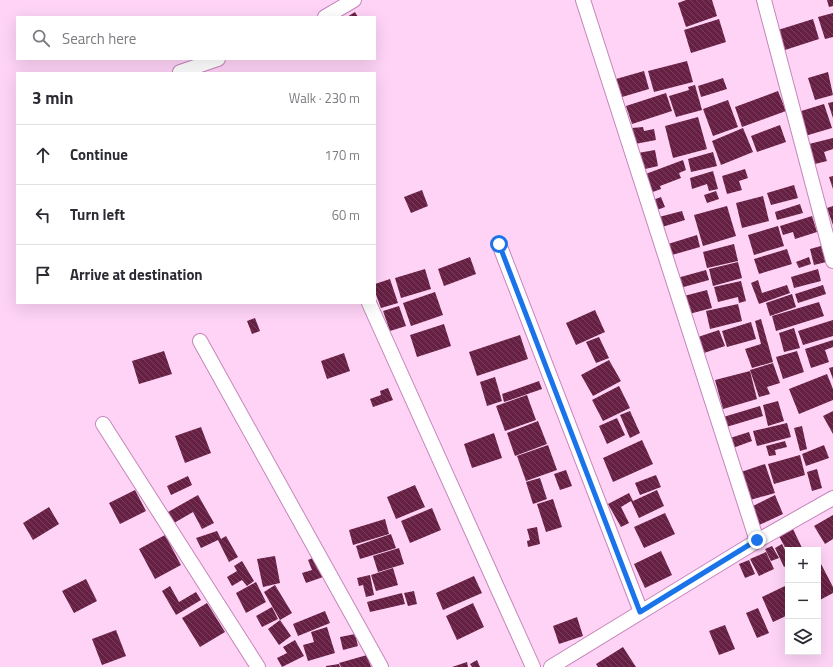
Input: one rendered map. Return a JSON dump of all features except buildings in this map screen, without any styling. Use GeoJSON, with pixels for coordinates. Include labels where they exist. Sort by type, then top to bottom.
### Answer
{"type":"FeatureCollection","features":[{"type":"Feature","properties":{"kind":"street"},"geometry":{"type":"LineString","coordinates":[[327,16],[354,0]]}},
{"type":"Feature","properties":{"kind":"street"},"geometry":{"type":"LineString","coordinates":[[583,0],[757,540]]}},
{"type":"Feature","properties":{"kind":"street"},"geometry":{"type":"LineString","coordinates":[[764,0],[833,262]]}},
{"type":"Feature","properties":{"kind":"street"},"geometry":{"type":"LineString","coordinates":[[180,72],[215,60]]}},
{"type":"Feature","properties":{"kind":"street"},"geometry":{"type":"LineString","coordinates":[[499,244],[640,612]]}},
{"type":"Feature","properties":{"kind":"street"},"geometry":{"type":"LineString","coordinates":[[369,304],[533,667]]}},
{"type":"Feature","properties":{"kind":"street"},"geometry":{"type":"LineString","coordinates":[[200,341],[381,667]]}},
{"type":"Feature","properties":{"kind":"street"},"geometry":{"type":"LineString","coordinates":[[104,424],[258,667]]}},
{"type":"Feature","properties":{"kind":"street"},"geometry":{"type":"LineString","coordinates":[[551,667],[757,540],[833,498]]}},
{"type":"Feature","properties":{"kind":"route"},"geometry":{"type":"LineString","coordinates":[[499,244],[640,612],[757,540]]}}]}
